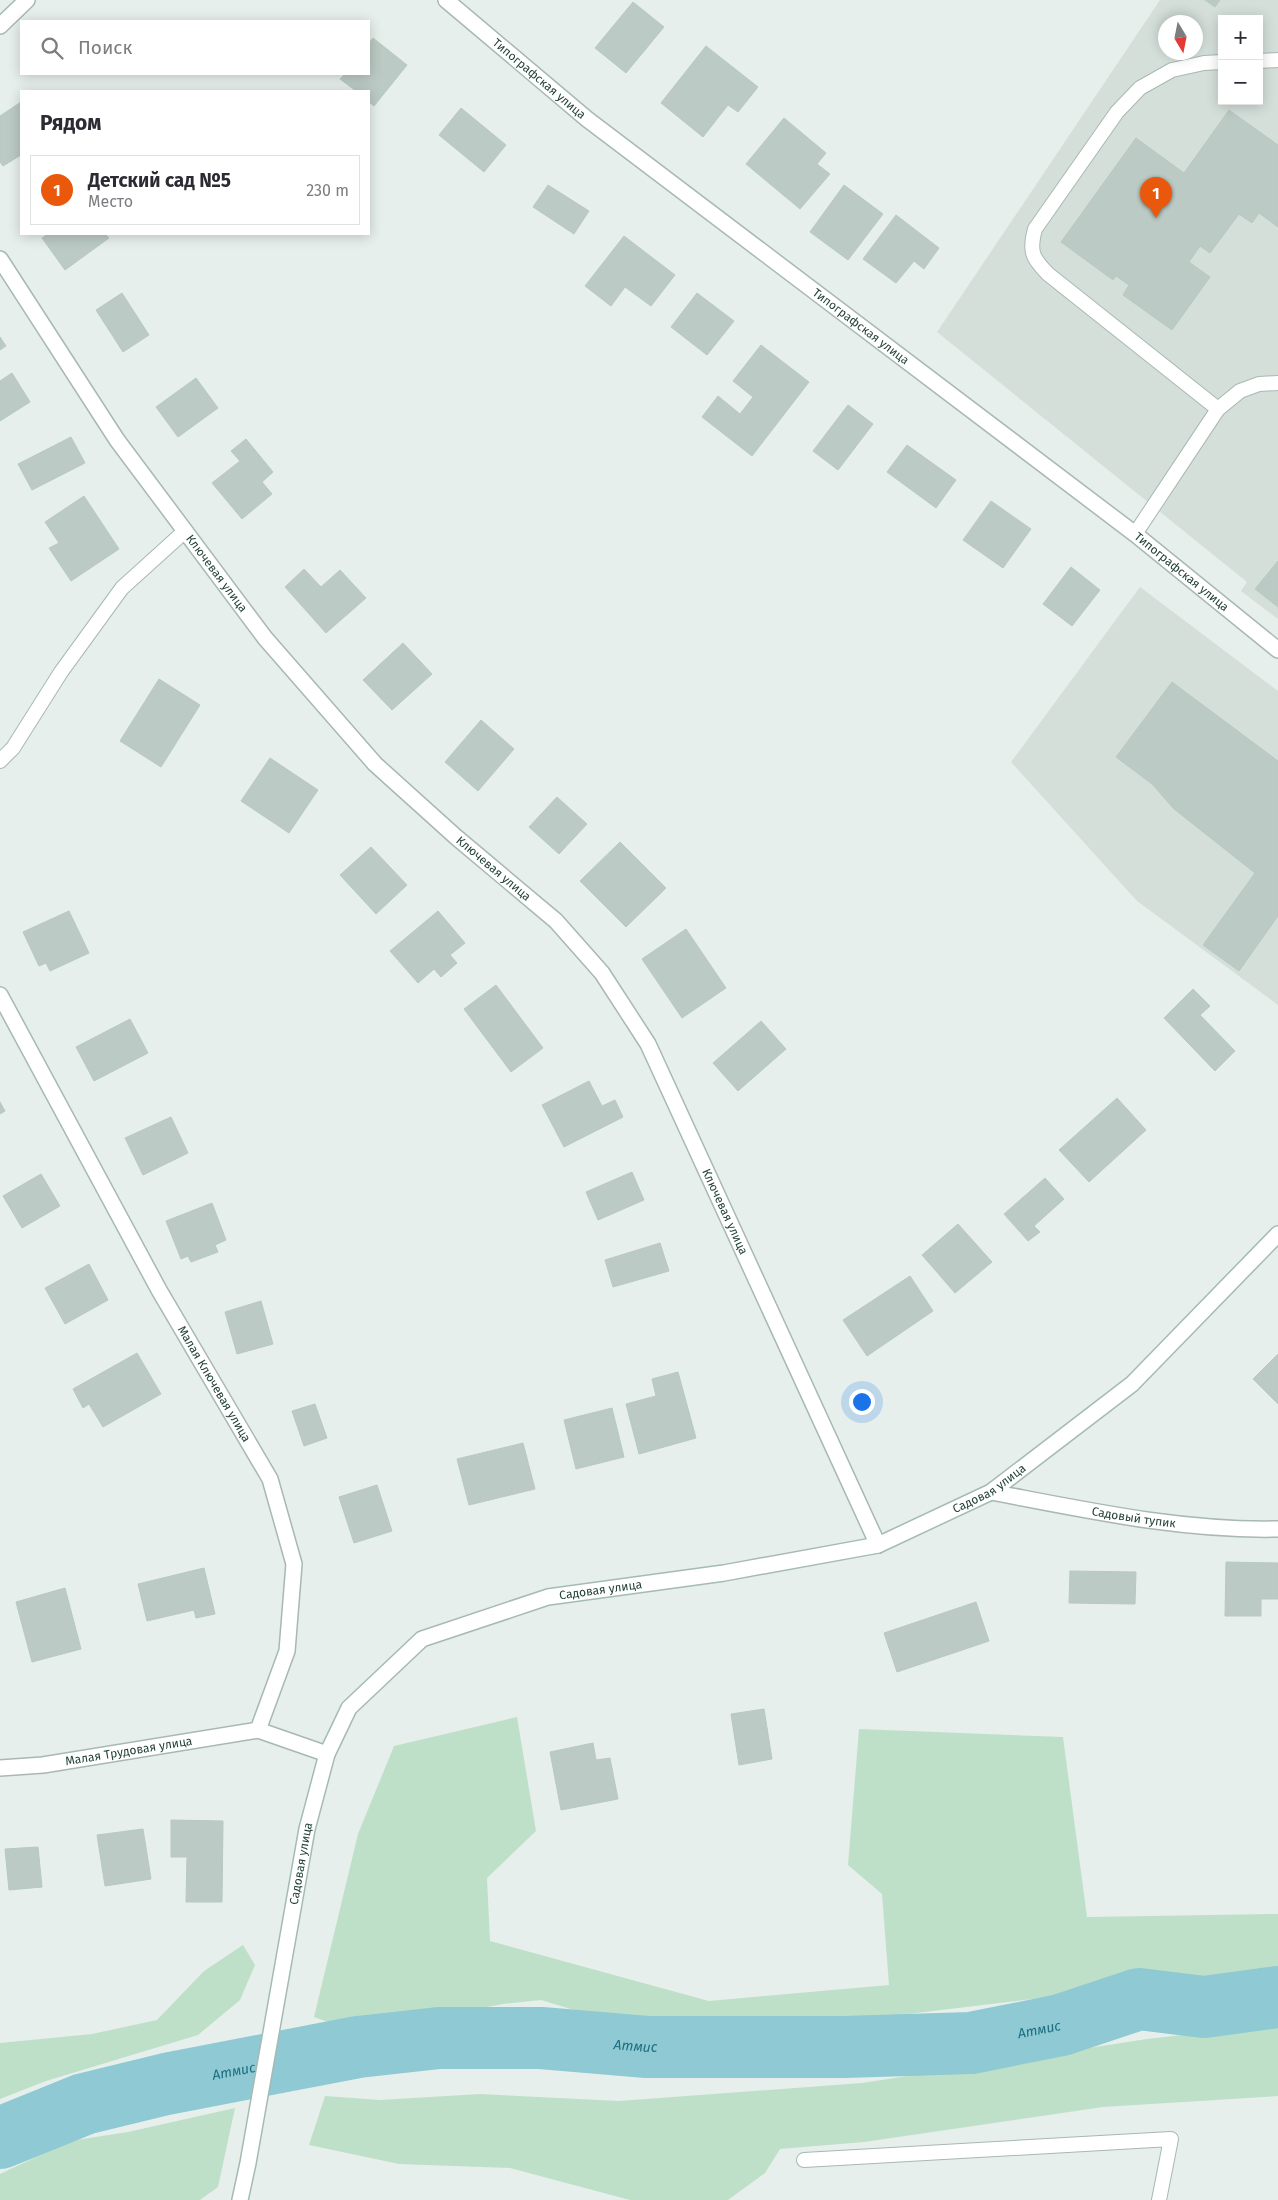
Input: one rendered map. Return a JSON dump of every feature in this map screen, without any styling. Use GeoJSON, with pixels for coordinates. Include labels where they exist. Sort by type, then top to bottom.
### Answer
{"type":"FeatureCollection","features":[{"type":"Feature","properties":{"kind":"street"},"geometry":{"type":"LineString","coordinates":[[0,26],[27,0]]}},
{"type":"Feature","properties":{"kind":"street","name":"Типографская улица"},"geometry":{"type":"LineString","coordinates":[[446,0],[587,119],[1136,534],[1278,650]]}},
{"type":"Feature","properties":{"kind":"street","name":"Ключевая улица"},"geometry":{"type":"LineString","coordinates":[[0,259],[118,440],[264,638],[375,764],[456,837],[556,922],[602,973],[648,1044],[878,1545]]}},
{"type":"Feature","properties":{"kind":"street","name":"Малая Ключевая улица"},"geometry":{"type":"LineString","coordinates":[[0,995],[160,1290],[270,1479],[294,1564],[287,1651],[258,1730]]}},
{"type":"Feature","properties":{"kind":"street","name":"Садовая улица"},"geometry":{"type":"LineString","coordinates":[[240,2200],[307,1829],[327,1754],[350,1708],[422,1639],[548,1597],[724,1573],[878,1545],[991,1492],[1132,1384],[1278,1234]]}},
{"type":"Feature","properties":{"kind":"street","name":"Садовый тупик"},"geometry":{"type":"LineString","coordinates":[[991,1492],[1125,1518],[1234,1530],[1278,1529]]}},
{"type":"Feature","properties":{"kind":"street"},"geometry":{"type":"LineString","coordinates":[[258,1730],[327,1754]]}},
{"type":"Feature","properties":{"kind":"street","name":"Малая Трудовая улица"},"geometry":{"type":"LineString","coordinates":[[0,1768],[43,1765],[258,1730]]}},
{"type":"Feature","properties":{"kind":"lane"},"geometry":{"type":"LineString","coordinates":[[1263,61],[1278,60]]}},
{"type":"Feature","properties":{"kind":"lane"},"geometry":{"type":"LineString","coordinates":[[1218,62],[1204,62],[1172,70],[1140,88],[1117,112],[1041,221],[1036,229],[1031,245],[1036,261],[1048,274],[1218,408]]}},
{"type":"Feature","properties":{"kind":"lane"},"geometry":{"type":"LineString","coordinates":[[1136,534],[1218,408],[1240,391],[1258,384],[1278,384]]}},
{"type":"Feature","properties":{"kind":"lane"},"geometry":{"type":"LineString","coordinates":[[0,761],[12,748],[61,672],[122,588],[185,532]]}},
{"type":"Feature","properties":{"kind":"lane"},"geometry":{"type":"LineString","coordinates":[[804,2160],[1171,2139],[1159,2200]]}},
{"type":"Feature","properties":{"kind":"shaded area"},"geometry":{"type":"Polygon","coordinates":[[[1160,0],[1278,0],[1278,619],[1241,591],[1247,582],[937,332],[1160,0]]]}},
{"type":"Feature","properties":{"kind":"shaded area"},"geometry":{"type":"Polygon","coordinates":[[[1140,587],[1278,691],[1278,1005],[1137,901],[1011,762],[1140,587]]]}},
{"type":"Feature","properties":{"kind":"green space"},"geometry":{"type":"Polygon","coordinates":[[[517,1717],[536,1831],[487,1878],[490,1941],[709,2001],[889,1985],[882,1894],[848,1865],[859,1729],[1063,1737],[1087,1917],[1278,1914],[1278,1977],[1100,1991],[825,2024],[682,2034],[624,2025],[541,2000],[503,2004],[355,2032],[314,2017],[358,1834],[394,1746],[517,1717]]]}},
{"type":"Feature","properties":{"kind":"green space"},"geometry":{"type":"Polygon","coordinates":[[[243,1945],[255,1965],[240,2000],[198,2035],[46,2081],[0,2099],[0,2043],[92,2034],[157,2020],[204,1971],[243,1945]]]}},
{"type":"Feature","properties":{"kind":"green space"},"geometry":{"type":"Polygon","coordinates":[[[1278,2024],[1278,2096],[1103,2107],[864,2142],[780,2149],[765,2173],[728,2200],[630,2200],[510,2168],[399,2164],[309,2145],[325,2096],[380,2100],[480,2094],[619,2101],[862,2083],[1147,2039],[1278,2024]]]}},
{"type":"Feature","properties":{"kind":"green space"},"geometry":{"type":"Polygon","coordinates":[[[235,2108],[218,2187],[200,2200],[0,2200],[0,2174],[70,2141],[128,2132],[235,2108]]]}},
{"type":"Feature","properties":{"kind":"building"},"geometry":{"type":"Polygon","coordinates":[[[1205,0],[1220,0],[1215,7],[1205,0]]]}},
{"type":"Feature","properties":{"kind":"building"},"geometry":{"type":"Polygon","coordinates":[[[633,2],[664,27],[626,73],[595,48],[633,2]]]}},
{"type":"Feature","properties":{"kind":"building"},"geometry":{"type":"Polygon","coordinates":[[[373,38],[407,65],[374,106],[370,103],[370,90],[355,90],[340,79],[344,75],[370,75],[370,42],[373,38]]]}},
{"type":"Feature","properties":{"kind":"building"},"geometry":{"type":"Polygon","coordinates":[[[706,46],[758,87],[738,112],[728,105],[703,137],[661,103],[706,46]]]}},
{"type":"Feature","properties":{"kind":"building"},"geometry":{"type":"Polygon","coordinates":[[[20,103],[20,156],[3,166],[0,162],[0,116],[20,103]]]}},
{"type":"Feature","properties":{"kind":"building"},"geometry":{"type":"Polygon","coordinates":[[[461,108],[506,145],[484,172],[439,135],[461,108]]]}},
{"type":"Feature","properties":{"kind":"building"},"geometry":{"type":"Polygon","coordinates":[[[1229,110],[1278,145],[1278,227],[1259,213],[1252,223],[1239,214],[1210,253],[1200,246],[1189,262],[1210,277],[1172,330],[1123,295],[1129,285],[1116,276],[1113,280],[1061,242],[1136,138],[1184,173],[1229,110]]]}},
{"type":"Feature","properties":{"kind":"building"},"geometry":{"type":"Polygon","coordinates":[[[784,118],[826,153],[817,164],[830,174],[800,209],[746,164],[784,118]]]}},
{"type":"Feature","properties":{"kind":"building"},"geometry":{"type":"Polygon","coordinates":[[[548,185],[589,211],[574,234],[533,207],[548,185]]]}},
{"type":"Feature","properties":{"kind":"building"},"geometry":{"type":"Polygon","coordinates":[[[844,185],[883,214],[848,260],[810,232],[844,185]]]}},
{"type":"Feature","properties":{"kind":"building"},"geometry":{"type":"Polygon","coordinates":[[[896,215],[939,248],[924,269],[914,261],[896,283],[863,259],[896,215]]]}},
{"type":"Feature","properties":{"kind":"building"},"geometry":{"type":"Polygon","coordinates":[[[46,235],[106,235],[109,238],[65,270],[42,238],[46,235]]]}},
{"type":"Feature","properties":{"kind":"building"},"geometry":{"type":"Polygon","coordinates":[[[624,236],[675,275],[651,306],[625,287],[611,306],[585,286],[624,236]]]}},
{"type":"Feature","properties":{"kind":"building"},"geometry":{"type":"Polygon","coordinates":[[[122,293],[149,335],[123,352],[96,310],[122,293]]]}},
{"type":"Feature","properties":{"kind":"building"},"geometry":{"type":"Polygon","coordinates":[[[697,293],[734,321],[707,355],[671,327],[697,293]]]}},
{"type":"Feature","properties":{"kind":"building"},"geometry":{"type":"Polygon","coordinates":[[[0,337],[6,346],[0,350],[0,337]]]}},
{"type":"Feature","properties":{"kind":"building"},"geometry":{"type":"Polygon","coordinates":[[[761,345],[809,382],[752,456],[702,417],[718,396],[740,414],[753,397],[733,381],[761,345]]]}},
{"type":"Feature","properties":{"kind":"building"},"geometry":{"type":"Polygon","coordinates":[[[12,373],[30,402],[0,421],[0,381],[12,373]]]}},
{"type":"Feature","properties":{"kind":"building"},"geometry":{"type":"Polygon","coordinates":[[[196,378],[218,408],[178,437],[156,407],[196,378]]]}},
{"type":"Feature","properties":{"kind":"building"},"geometry":{"type":"Polygon","coordinates":[[[848,405],[873,424],[838,470],[813,451],[848,405]]]}},
{"type":"Feature","properties":{"kind":"building"},"geometry":{"type":"Polygon","coordinates":[[[71,437],[85,463],[32,490],[18,464],[71,437]]]}},
{"type":"Feature","properties":{"kind":"building"},"geometry":{"type":"Polygon","coordinates":[[[246,439],[273,472],[262,482],[272,494],[242,519],[212,483],[240,461],[231,451],[246,439]]]}},
{"type":"Feature","properties":{"kind":"building"},"geometry":{"type":"Polygon","coordinates":[[[907,445],[956,480],[936,508],[887,472],[907,445]]]}},
{"type":"Feature","properties":{"kind":"building"},"geometry":{"type":"Polygon","coordinates":[[[84,496],[119,549],[71,581],[49,548],[59,543],[45,522],[84,496]]]}},
{"type":"Feature","properties":{"kind":"building"},"geometry":{"type":"Polygon","coordinates":[[[991,501],[1031,529],[1003,568],[963,540],[991,501]]]}},
{"type":"Feature","properties":{"kind":"building"},"geometry":{"type":"Polygon","coordinates":[[[1278,561],[1278,607],[1255,589],[1278,561]]]}},
{"type":"Feature","properties":{"kind":"building"},"geometry":{"type":"Polygon","coordinates":[[[1071,567],[1100,590],[1072,626],[1043,604],[1071,567]]]}},
{"type":"Feature","properties":{"kind":"building"},"geometry":{"type":"Polygon","coordinates":[[[304,569],[321,587],[340,570],[366,598],[326,633],[285,587],[304,569]]]}},
{"type":"Feature","properties":{"kind":"building"},"geometry":{"type":"Polygon","coordinates":[[[403,643],[432,674],[392,710],[363,680],[403,643]]]}},
{"type":"Feature","properties":{"kind":"building"},"geometry":{"type":"Polygon","coordinates":[[[159,679],[200,705],[161,767],[120,741],[159,679]]]}},
{"type":"Feature","properties":{"kind":"building"},"geometry":{"type":"Polygon","coordinates":[[[1172,682],[1278,761],[1278,916],[1239,971],[1203,945],[1255,873],[1174,809],[1152,784],[1116,757],[1172,682]]]}},
{"type":"Feature","properties":{"kind":"building"},"geometry":{"type":"Polygon","coordinates":[[[481,720],[514,749],[478,791],[445,762],[481,720]]]}},
{"type":"Feature","properties":{"kind":"building"},"geometry":{"type":"Polygon","coordinates":[[[270,758],[318,790],[289,833],[241,801],[270,758]]]}},
{"type":"Feature","properties":{"kind":"building"},"geometry":{"type":"Polygon","coordinates":[[[557,797],[587,824],[559,854],[529,827],[557,797]]]}},
{"type":"Feature","properties":{"kind":"building"},"geometry":{"type":"Polygon","coordinates":[[[620,842],[666,888],[626,927],[580,881],[620,842]]]}},
{"type":"Feature","properties":{"kind":"building"},"geometry":{"type":"Polygon","coordinates":[[[371,847],[407,885],[376,914],[340,875],[371,847]]]}},
{"type":"Feature","properties":{"kind":"building"},"geometry":{"type":"Polygon","coordinates":[[[69,911],[89,953],[50,971],[46,963],[39,966],[23,932],[69,911]]]}},
{"type":"Feature","properties":{"kind":"building"},"geometry":{"type":"Polygon","coordinates":[[[438,911],[465,943],[450,955],[457,963],[441,977],[434,969],[418,983],[390,951],[438,911]]]}},
{"type":"Feature","properties":{"kind":"building"},"geometry":{"type":"Polygon","coordinates":[[[686,929],[726,988],[682,1018],[642,959],[686,929]]]}},
{"type":"Feature","properties":{"kind":"building"},"geometry":{"type":"Polygon","coordinates":[[[496,985],[543,1048],[511,1072],[464,1009],[496,985]]]}},
{"type":"Feature","properties":{"kind":"building"},"geometry":{"type":"Polygon","coordinates":[[[1193,989],[1210,1006],[1200,1015],[1235,1051],[1215,1071],[1164,1018],[1193,989]]]}},
{"type":"Feature","properties":{"kind":"building"},"geometry":{"type":"Polygon","coordinates":[[[130,1019],[148,1053],[94,1081],[76,1047],[130,1019]]]}},
{"type":"Feature","properties":{"kind":"building"},"geometry":{"type":"Polygon","coordinates":[[[761,1021],[786,1049],[738,1091],[713,1063],[761,1021]]]}},
{"type":"Feature","properties":{"kind":"building"},"geometry":{"type":"Polygon","coordinates":[[[589,1081],[602,1106],[615,1100],[623,1117],[564,1147],[542,1105],[589,1081]]]}},
{"type":"Feature","properties":{"kind":"building"},"geometry":{"type":"Polygon","coordinates":[[[1117,1098],[1146,1130],[1089,1182],[1059,1150],[1117,1098]]]}},
{"type":"Feature","properties":{"kind":"building"},"geometry":{"type":"Polygon","coordinates":[[[0,1102],[5,1111],[0,1114],[0,1102]]]}},
{"type":"Feature","properties":{"kind":"building"},"geometry":{"type":"Polygon","coordinates":[[[171,1117],[188,1153],[143,1175],[125,1138],[171,1117]]]}},
{"type":"Feature","properties":{"kind":"building"},"geometry":{"type":"Polygon","coordinates":[[[632,1172],[644,1200],[598,1220],[586,1192],[632,1172]]]}},
{"type":"Feature","properties":{"kind":"building"},"geometry":{"type":"Polygon","coordinates":[[[41,1174],[60,1206],[22,1228],[3,1196],[41,1174]]]}},
{"type":"Feature","properties":{"kind":"building"},"geometry":{"type":"Polygon","coordinates":[[[1045,1178],[1064,1199],[1034,1226],[1040,1232],[1028,1241],[1004,1214],[1045,1178]]]}},
{"type":"Feature","properties":{"kind":"building"},"geometry":{"type":"Polygon","coordinates":[[[212,1203],[226,1240],[215,1245],[218,1252],[191,1262],[188,1256],[181,1259],[166,1221],[212,1203]]]}},
{"type":"Feature","properties":{"kind":"building"},"geometry":{"type":"Polygon","coordinates":[[[958,1224],[992,1262],[955,1293],[922,1255],[958,1224]]]}},
{"type":"Feature","properties":{"kind":"building"},"geometry":{"type":"Polygon","coordinates":[[[660,1243],[669,1271],[613,1287],[605,1260],[660,1243]]]}},
{"type":"Feature","properties":{"kind":"building"},"geometry":{"type":"Polygon","coordinates":[[[89,1264],[108,1300],[65,1324],[45,1288],[89,1264]]]}},
{"type":"Feature","properties":{"kind":"building"},"geometry":{"type":"Polygon","coordinates":[[[910,1276],[933,1311],[867,1356],[843,1320],[910,1276]]]}},
{"type":"Feature","properties":{"kind":"building"},"geometry":{"type":"Polygon","coordinates":[[[261,1301],[273,1344],[237,1354],[225,1312],[261,1301]]]}},
{"type":"Feature","properties":{"kind":"building"},"geometry":{"type":"Polygon","coordinates":[[[137,1353],[161,1394],[103,1427],[89,1404],[83,1408],[73,1389],[137,1353]]]}},
{"type":"Feature","properties":{"kind":"building"},"geometry":{"type":"Polygon","coordinates":[[[1278,1354],[1278,1404],[1253,1379],[1278,1354]]]}},
{"type":"Feature","properties":{"kind":"building"},"geometry":{"type":"Polygon","coordinates":[[[678,1372],[696,1438],[639,1454],[626,1404],[656,1396],[652,1379],[678,1372]]]}},
{"type":"Feature","properties":{"kind":"building"},"geometry":{"type":"Polygon","coordinates":[[[315,1404],[327,1438],[304,1446],[292,1411],[315,1404]]]}},
{"type":"Feature","properties":{"kind":"building"},"geometry":{"type":"Polygon","coordinates":[[[612,1408],[624,1457],[576,1469],[564,1420],[612,1408]]]}},
{"type":"Feature","properties":{"kind":"building"},"geometry":{"type":"Polygon","coordinates":[[[523,1443],[535,1489],[469,1505],[457,1459],[523,1443]]]}},
{"type":"Feature","properties":{"kind":"building"},"geometry":{"type":"Polygon","coordinates":[[[377,1485],[392,1531],[354,1543],[339,1497],[377,1485]]]}},
{"type":"Feature","properties":{"kind":"building"},"geometry":{"type":"Polygon","coordinates":[[[1226,1562],[1278,1563],[1278,1599],[1261,1599],[1261,1616],[1225,1616],[1226,1562]]]}},
{"type":"Feature","properties":{"kind":"building"},"geometry":{"type":"Polygon","coordinates":[[[204,1568],[215,1614],[196,1618],[194,1610],[147,1621],[138,1584],[204,1568]]]}},
{"type":"Feature","properties":{"kind":"building"},"geometry":{"type":"Polygon","coordinates":[[[1070,1571],[1136,1572],[1135,1604],[1069,1603],[1070,1571]]]}},
{"type":"Feature","properties":{"kind":"building"},"geometry":{"type":"Polygon","coordinates":[[[65,1588],[81,1649],[32,1662],[16,1602],[65,1588]]]}},
{"type":"Feature","properties":{"kind":"building"},"geometry":{"type":"Polygon","coordinates":[[[976,1602],[989,1641],[897,1672],[884,1633],[976,1602]]]}},
{"type":"Feature","properties":{"kind":"building"},"geometry":{"type":"Polygon","coordinates":[[[764,1709],[772,1759],[739,1765],[731,1714],[764,1709]]]}},
{"type":"Feature","properties":{"kind":"building"},"geometry":{"type":"Polygon","coordinates":[[[593,1743],[596,1760],[610,1758],[618,1799],[561,1810],[550,1752],[593,1743]]]}},
{"type":"Feature","properties":{"kind":"building"},"geometry":{"type":"Polygon","coordinates":[[[171,1820],[223,1821],[222,1902],[186,1902],[187,1857],[171,1857],[171,1820]]]}},
{"type":"Feature","properties":{"kind":"building"},"geometry":{"type":"Polygon","coordinates":[[[143,1829],[151,1879],[105,1886],[97,1835],[143,1829]]]}},
{"type":"Feature","properties":{"kind":"building"},"geometry":{"type":"Polygon","coordinates":[[[38,1847],[42,1887],[9,1890],[5,1849],[38,1847]]]}},
{"type":"Feature","properties":{"kind":"waterway","name":"Атмис"},"geometry":{"type":"LineString","coordinates":[[0,2138],[84,2104],[166,2084],[358,2047],[439,2038],[541,2038],[647,2047],[844,2047],[971,2043],[1061,2025],[1139,1999],[1204,2007],[1278,1997]]}},
{"type":"Feature","properties":{"kind":"place","name":"Детский сад №5"},"geometry":{"type":"Point","coordinates":[1156,218]}}]}
